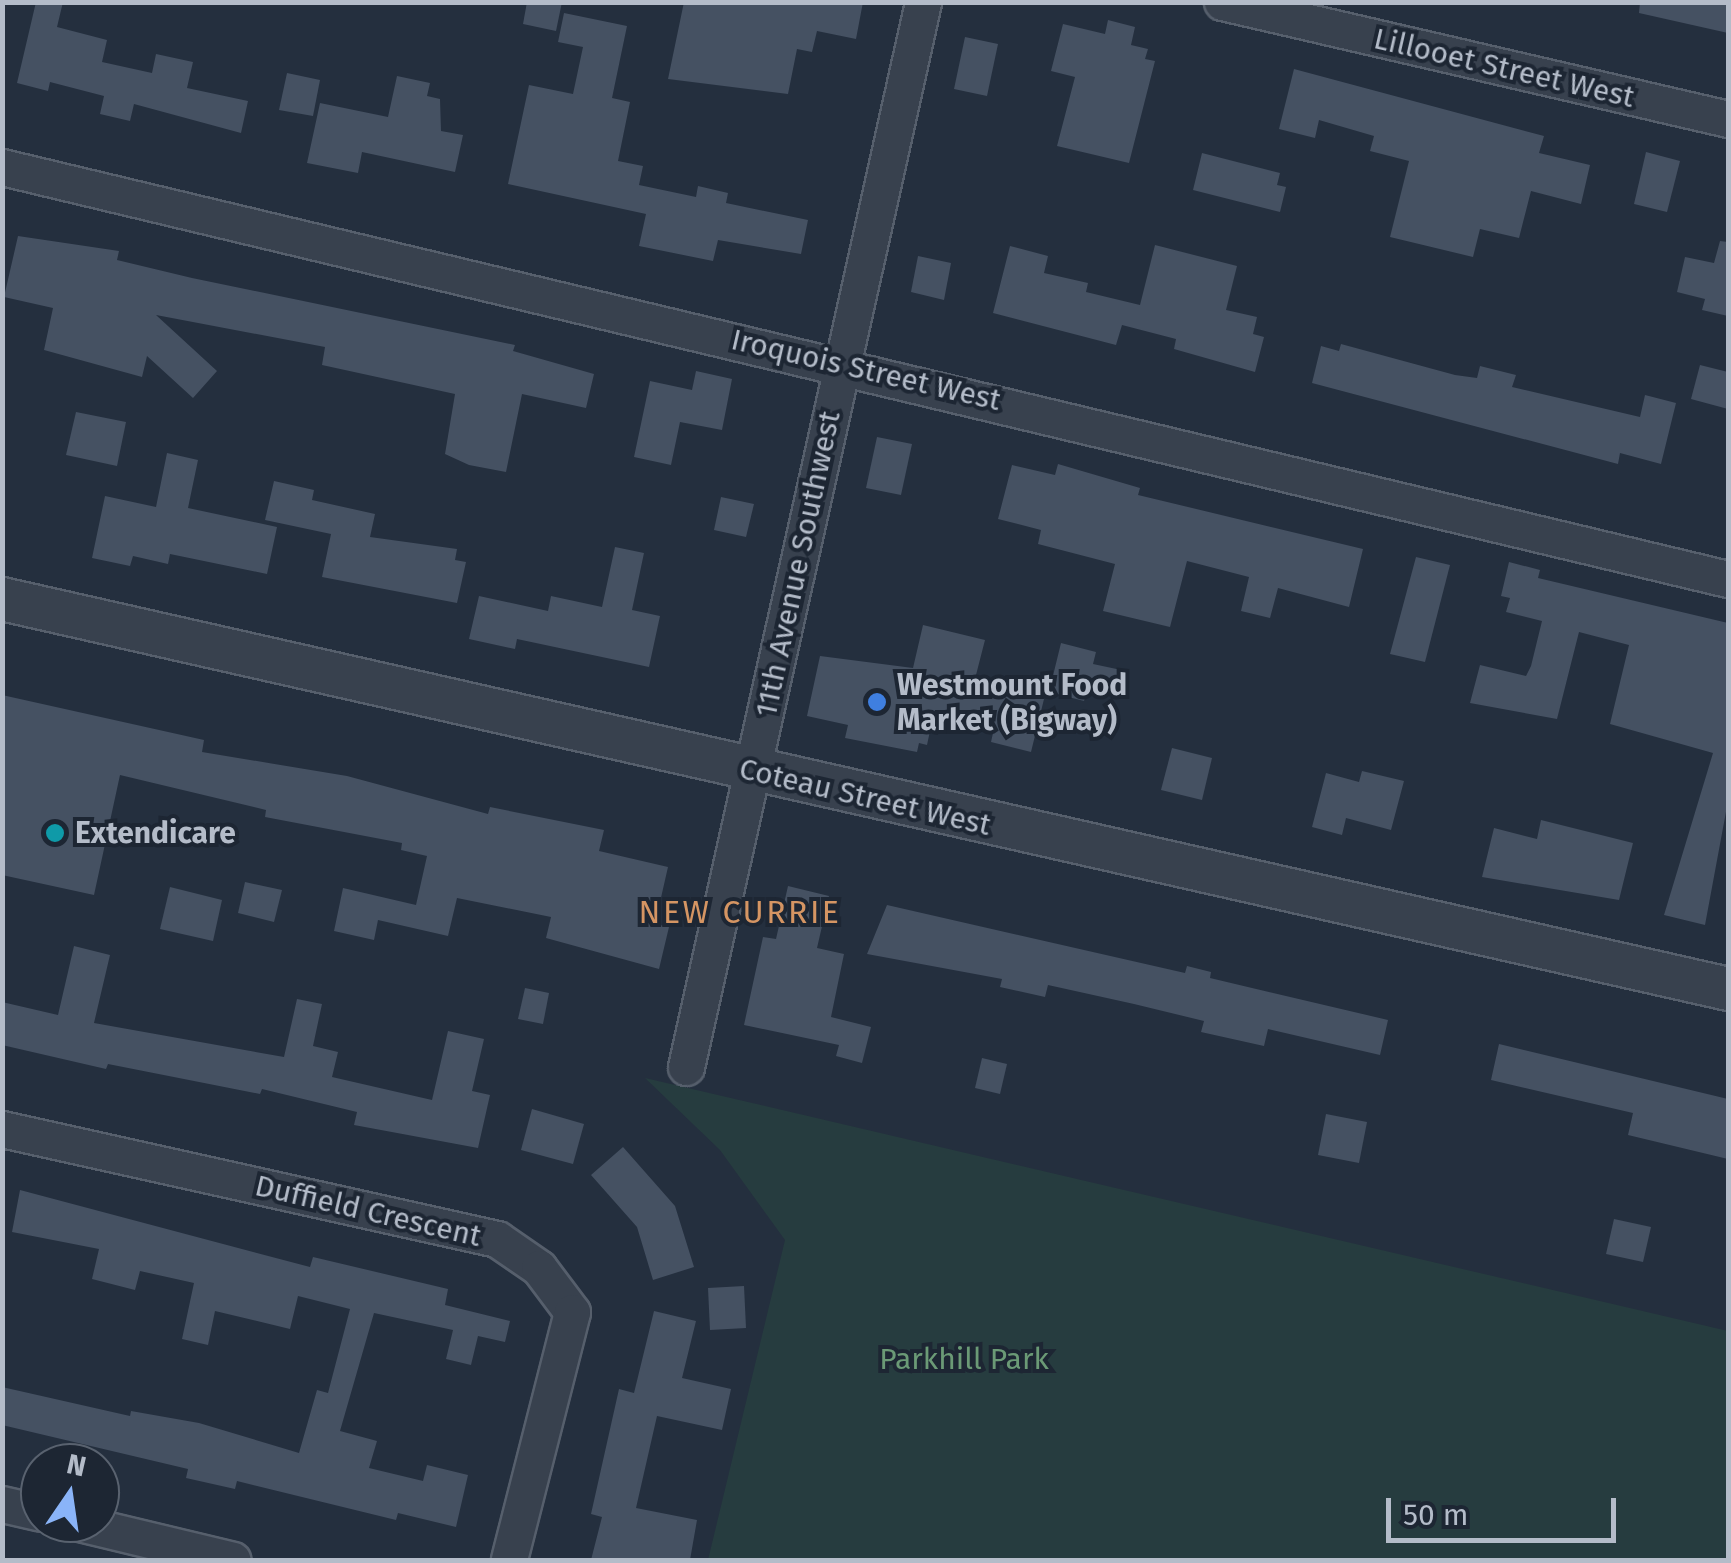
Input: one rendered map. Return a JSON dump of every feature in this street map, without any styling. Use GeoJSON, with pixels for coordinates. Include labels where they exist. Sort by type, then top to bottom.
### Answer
{"type":"FeatureCollection","features":[{"type":"Feature","properties":{"kind":"street","name":"11th Avenue Southwest"},"geometry":{"type":"LineString","coordinates":[[686,1067],[923,2]]}},
{"type":"Feature","properties":{"kind":"street","name":"Lillooet Street West"},"geometry":{"type":"LineString","coordinates":[[1222,2],[1728,119]]}},
{"type":"Feature","properties":{"kind":"street","name":"Iroquois Street West"},"geometry":{"type":"LineString","coordinates":[[2,167],[1728,578]]}},
{"type":"Feature","properties":{"kind":"street","name":"Coteau Street West"},"geometry":{"type":"LineString","coordinates":[[2,598],[752,772],[1728,989]]}},
{"type":"Feature","properties":{"kind":"street","name":"Duffield Crescent"},"geometry":{"type":"LineString","coordinates":[[2,1129],[497,1240],[539,1268],[572,1312],[509,1560]]}},
{"type":"Feature","properties":{"kind":"street"},"geometry":{"type":"LineString","coordinates":[[120,1533],[233,1560]]}},
{"type":"Feature","properties":{"kind":"green space","name":"Parkhill Park"},"geometry":{"type":"Polygon","coordinates":[[[645,1078],[1728,1331],[1728,1560],[708,1560],[785,1240],[720,1150],[645,1078]]]}},
{"type":"Feature","properties":{"kind":"building"},"geometry":{"type":"Polygon","coordinates":[[[36,2],[63,2],[57,27],[107,40],[102,62],[152,73],[156,54],[193,62],[187,88],[248,101],[241,133],[134,104],[130,121],[100,114],[104,96],[50,82],[48,91],[17,83],[36,2]]]}},
{"type":"Feature","properties":{"kind":"building"},"geometry":{"type":"Polygon","coordinates":[[[527,2],[562,2],[556,31],[523,24],[527,2]]]}},
{"type":"Feature","properties":{"kind":"building"},"geometry":{"type":"Polygon","coordinates":[[[684,2],[863,2],[856,39],[817,31],[812,52],[797,49],[788,94],[668,79],[684,2]]]}},
{"type":"Feature","properties":{"kind":"building"},"geometry":{"type":"Polygon","coordinates":[[[1640,2],[1728,2],[1728,33],[1639,13],[1640,2]]]}},
{"type":"Feature","properties":{"kind":"building"},"geometry":{"type":"Polygon","coordinates":[[[564,13],[627,26],[612,98],[630,102],[618,161],[643,166],[639,185],[696,197],[698,186],[728,193],[726,203],[808,220],[801,254],[718,240],[713,261],[639,246],[646,214],[508,184],[529,85],[573,94],[583,47],[558,42],[564,13]]]}},
{"type":"Feature","properties":{"kind":"building"},"geometry":{"type":"Polygon","coordinates":[[[1108,20],[1135,27],[1131,45],[1148,49],[1145,59],[1155,61],[1129,163],[1057,146],[1075,77],[1051,71],[1063,24],[1105,34],[1108,20]]]}},
{"type":"Feature","properties":{"kind":"building"},"geometry":{"type":"Polygon","coordinates":[[[965,37],[998,44],[987,96],[954,89],[965,37]]]}},
{"type":"Feature","properties":{"kind":"building"},"geometry":{"type":"Polygon","coordinates":[[[1294,69],[1544,136],[1539,153],[1590,165],[1581,204],[1531,191],[1519,238],[1480,229],[1473,257],[1390,237],[1409,161],[1370,151],[1374,136],[1319,120],[1315,138],[1279,129],[1294,69]]]}},
{"type":"Feature","properties":{"kind":"building"},"geometry":{"type":"Polygon","coordinates":[[[287,73],[320,80],[313,116],[279,110],[287,73]]]}},
{"type":"Feature","properties":{"kind":"building"},"geometry":{"type":"Polygon","coordinates":[[[397,76],[430,83],[427,96],[440,99],[441,131],[463,135],[455,172],[362,152],[358,173],[307,163],[320,103],[388,117],[397,76]]]}},
{"type":"Feature","properties":{"kind":"building"},"geometry":{"type":"Polygon","coordinates":[[[1646,152],[1680,161],[1667,212],[1634,204],[1646,152]]]}},
{"type":"Feature","properties":{"kind":"building"},"geometry":{"type":"Polygon","coordinates":[[[1202,153],[1280,173],[1277,185],[1286,187],[1280,212],[1193,190],[1202,153]]]}},
{"type":"Feature","properties":{"kind":"building"},"geometry":{"type":"Polygon","coordinates":[[[18,236],[119,251],[117,260],[192,278],[515,345],[513,351],[594,374],[586,408],[522,394],[506,472],[469,465],[445,454],[455,394],[322,365],[325,347],[156,315],[217,371],[193,398],[147,356],[142,377],[44,350],[53,308],[4,297],[18,236]]]}},
{"type":"Feature","properties":{"kind":"building"},"geometry":{"type":"Polygon","coordinates":[[[1720,241],[1728,242],[1728,316],[1702,310],[1705,299],[1677,292],[1685,257],[1714,263],[1720,241]]]}},
{"type":"Feature","properties":{"kind":"building"},"geometry":{"type":"Polygon","coordinates":[[[1155,245],[1237,266],[1226,310],[1257,317],[1253,334],[1264,337],[1255,372],[1174,349],[1176,339],[1122,325],[1116,345],[993,313],[1010,246],[1048,256],[1044,273],[1088,283],[1086,292],[1140,305],[1155,245]]]}},
{"type":"Feature","properties":{"kind":"building"},"geometry":{"type":"Polygon","coordinates":[[[918,256],[951,263],[944,300],[911,292],[918,256]]]}},
{"type":"Feature","properties":{"kind":"building"},"geometry":{"type":"Polygon","coordinates":[[[1341,344],[1455,375],[1477,378],[1480,366],[1516,375],[1512,387],[1640,417],[1645,395],[1676,403],[1661,464],[1620,453],[1618,464],[1312,383],[1321,346],[1339,351],[1341,344]]]}},
{"type":"Feature","properties":{"kind":"building"},"geometry":{"type":"Polygon","coordinates":[[[1700,365],[1728,372],[1728,409],[1691,399],[1700,365]]]}},
{"type":"Feature","properties":{"kind":"building"},"geometry":{"type":"Polygon","coordinates":[[[696,371],[732,379],[722,430],[680,422],[671,465],[634,457],[650,381],[692,390],[696,371]]]}},
{"type":"Feature","properties":{"kind":"building"},"geometry":{"type":"Polygon","coordinates":[[[76,412],[126,422],[117,466],[66,455],[76,412]]]}},
{"type":"Feature","properties":{"kind":"building"},"geometry":{"type":"Polygon","coordinates":[[[877,437],[912,444],[901,495],[866,488],[877,437]]]}},
{"type":"Feature","properties":{"kind":"building"},"geometry":{"type":"Polygon","coordinates":[[[167,453],[198,460],[188,508],[277,527],[267,574],[170,554],[168,564],[133,556],[130,566],[92,558],[105,496],[156,507],[167,453]]]}},
{"type":"Feature","properties":{"kind":"building"},"geometry":{"type":"Polygon","coordinates":[[[1058,464],[1140,488],[1138,495],[1363,549],[1349,607],[1278,588],[1270,618],[1241,611],[1249,577],[1187,561],[1170,627],[1103,611],[1115,564],[1038,544],[1041,530],[998,519],[1012,465],[1055,475],[1058,464]]]}},
{"type":"Feature","properties":{"kind":"building"},"geometry":{"type":"Polygon","coordinates":[[[274,481],[314,490],[312,500],[375,514],[370,537],[457,549],[455,560],[466,562],[457,603],[322,577],[331,534],[265,520],[274,481]]]}},
{"type":"Feature","properties":{"kind":"building"},"geometry":{"type":"Polygon","coordinates":[[[721,497],[754,504],[746,537],[714,530],[721,497]]]}},
{"type":"Feature","properties":{"kind":"building"},"geometry":{"type":"Polygon","coordinates":[[[615,547],[644,553],[632,610],[660,616],[649,667],[517,639],[515,649],[469,639],[479,596],[548,611],[551,596],[602,607],[615,547]]]}},
{"type":"Feature","properties":{"kind":"building"},"geometry":{"type":"Polygon","coordinates":[[[1416,557],[1450,565],[1425,662],[1390,654],[1416,557]]]}},
{"type":"Feature","properties":{"kind":"building"},"geometry":{"type":"Polygon","coordinates":[[[1509,562],[1540,570],[1538,578],[1728,623],[1728,801],[1705,925],[1664,915],[1713,753],[1610,724],[1629,645],[1579,632],[1557,719],[1470,703],[1480,665],[1526,676],[1531,666],[1542,621],[1506,612],[1510,598],[1501,596],[1509,562]]]}},
{"type":"Feature","properties":{"kind":"building"},"geometry":{"type":"Polygon","coordinates":[[[923,625],[985,640],[976,675],[1045,695],[1031,752],[991,742],[993,733],[933,717],[927,745],[919,743],[917,752],[845,738],[848,725],[807,716],[820,656],[913,668],[923,625]]]}},
{"type":"Feature","properties":{"kind":"building"},"geometry":{"type":"Polygon","coordinates":[[[1061,643],[1096,652],[1093,664],[1126,671],[1120,697],[1087,690],[1084,701],[1049,692],[1061,643]]]}},
{"type":"Feature","properties":{"kind":"building"},"geometry":{"type":"Polygon","coordinates":[[[2,695],[204,740],[202,752],[347,776],[488,814],[490,807],[604,830],[599,851],[668,867],[655,924],[669,927],[659,969],[546,938],[551,917],[457,898],[448,936],[378,920],[374,940],[334,931],[343,888],[416,905],[427,856],[401,850],[402,843],[265,817],[266,810],[120,775],[94,895],[2,875],[2,695]]]}},
{"type":"Feature","properties":{"kind":"building"},"geometry":{"type":"Polygon","coordinates":[[[1172,748],[1212,758],[1202,800],[1161,790],[1172,748]]]}},
{"type":"Feature","properties":{"kind":"building"},"geometry":{"type":"Polygon","coordinates":[[[1362,771],[1404,781],[1391,830],[1346,818],[1342,835],[1312,827],[1326,773],[1359,782],[1362,771]]]}},
{"type":"Feature","properties":{"kind":"building"},"geometry":{"type":"Polygon","coordinates":[[[1541,820],[1633,843],[1619,900],[1482,877],[1494,828],[1537,839],[1541,820]]]}},
{"type":"Feature","properties":{"kind":"building"},"geometry":{"type":"Polygon","coordinates":[[[245,882],[282,890],[274,922],[238,913],[245,882]]]}},
{"type":"Feature","properties":{"kind":"building"},"geometry":{"type":"Polygon","coordinates":[[[788,886],[829,896],[817,948],[844,954],[831,1017],[871,1027],[862,1063],[836,1056],[839,1045],[744,1025],[763,937],[776,939],[788,886]]]}},
{"type":"Feature","properties":{"kind":"building"},"geometry":{"type":"Polygon","coordinates":[[[170,887],[222,900],[213,941],[160,929],[170,887]]]}},
{"type":"Feature","properties":{"kind":"building"},"geometry":{"type":"Polygon","coordinates":[[[887,905],[1185,973],[1187,966],[1211,972],[1210,978],[1388,1020],[1380,1055],[1268,1029],[1264,1046],[1201,1032],[1204,1021],[1134,1004],[1048,985],[1045,997],[1000,987],[1002,979],[867,954],[887,905]]]}},
{"type":"Feature","properties":{"kind":"building"},"geometry":{"type":"Polygon","coordinates":[[[74,946],[110,955],[94,1023],[284,1057],[297,999],[322,1004],[313,1046],[338,1052],[332,1077],[432,1100],[448,1031],[484,1039],[472,1091],[490,1095],[478,1148],[354,1125],[357,1112],[262,1089],[260,1094],[108,1064],[106,1069],[2,1045],[2,1002],[58,1015],[74,946]]]}},
{"type":"Feature","properties":{"kind":"building"},"geometry":{"type":"Polygon","coordinates":[[[525,988],[549,993],[543,1024],[518,1019],[525,988]]]}},
{"type":"Feature","properties":{"kind":"building"},"geometry":{"type":"Polygon","coordinates":[[[1499,1044],[1728,1099],[1728,1159],[1628,1135],[1633,1113],[1491,1080],[1499,1044]]]}},
{"type":"Feature","properties":{"kind":"building"},"geometry":{"type":"Polygon","coordinates":[[[982,1058],[1007,1064],[1000,1094],[975,1088],[982,1058]]]}},
{"type":"Feature","properties":{"kind":"building"},"geometry":{"type":"Polygon","coordinates":[[[532,1109],[584,1124],[573,1164],[521,1150],[532,1109]]]}},
{"type":"Feature","properties":{"kind":"building"},"geometry":{"type":"Polygon","coordinates":[[[1326,1114],[1367,1122],[1359,1163],[1318,1155],[1326,1114]]]}},
{"type":"Feature","properties":{"kind":"building"},"geometry":{"type":"Polygon","coordinates":[[[623,1147],[675,1206],[694,1267],[653,1280],[637,1227],[591,1175],[623,1147]]]}},
{"type":"Feature","properties":{"kind":"building"},"geometry":{"type":"Polygon","coordinates":[[[20,1190],[310,1267],[313,1257],[448,1289],[445,1305],[510,1321],[505,1342],[478,1336],[471,1365],[446,1359],[453,1330],[374,1313],[340,1431],[377,1441],[369,1468],[423,1481],[427,1465],[468,1475],[456,1527],[398,1513],[396,1520],[237,1481],[235,1489],[186,1478],[188,1469],[120,1453],[120,1443],[78,1443],[2,1425],[2,1387],[130,1416],[131,1411],[199,1423],[299,1453],[317,1390],[328,1393],[350,1309],[298,1296],[290,1329],[215,1311],[208,1345],[182,1339],[194,1283],[140,1271],[135,1290],[92,1279],[99,1249],[12,1232],[20,1190]]]}},
{"type":"Feature","properties":{"kind":"building"},"geometry":{"type":"Polygon","coordinates":[[[1614,1219],[1651,1227],[1643,1262],[1606,1254],[1614,1219]]]}},
{"type":"Feature","properties":{"kind":"building"},"geometry":{"type":"Polygon","coordinates":[[[744,1286],[746,1328],[710,1330],[708,1288],[744,1286]]]}},
{"type":"Feature","properties":{"kind":"building"},"geometry":{"type":"Polygon","coordinates":[[[654,1311],[696,1321],[682,1378],[731,1389],[722,1430],[657,1416],[636,1508],[697,1520],[690,1560],[591,1560],[602,1517],[591,1514],[619,1389],[634,1393],[654,1311]]]}},
{"type":"Feature","properties":{"kind":"place","name":"Westmount Food Market (Bigway)"},"geometry":{"type":"Point","coordinates":[877,702]}},
{"type":"Feature","properties":{"kind":"place","name":"Extendicare"},"geometry":{"type":"Point","coordinates":[55,833]}},
{"type":"Feature","properties":{"kind":"district","name":"NEW CURRIE"},"geometry":{"type":"Point","coordinates":[740,912]}}]}
